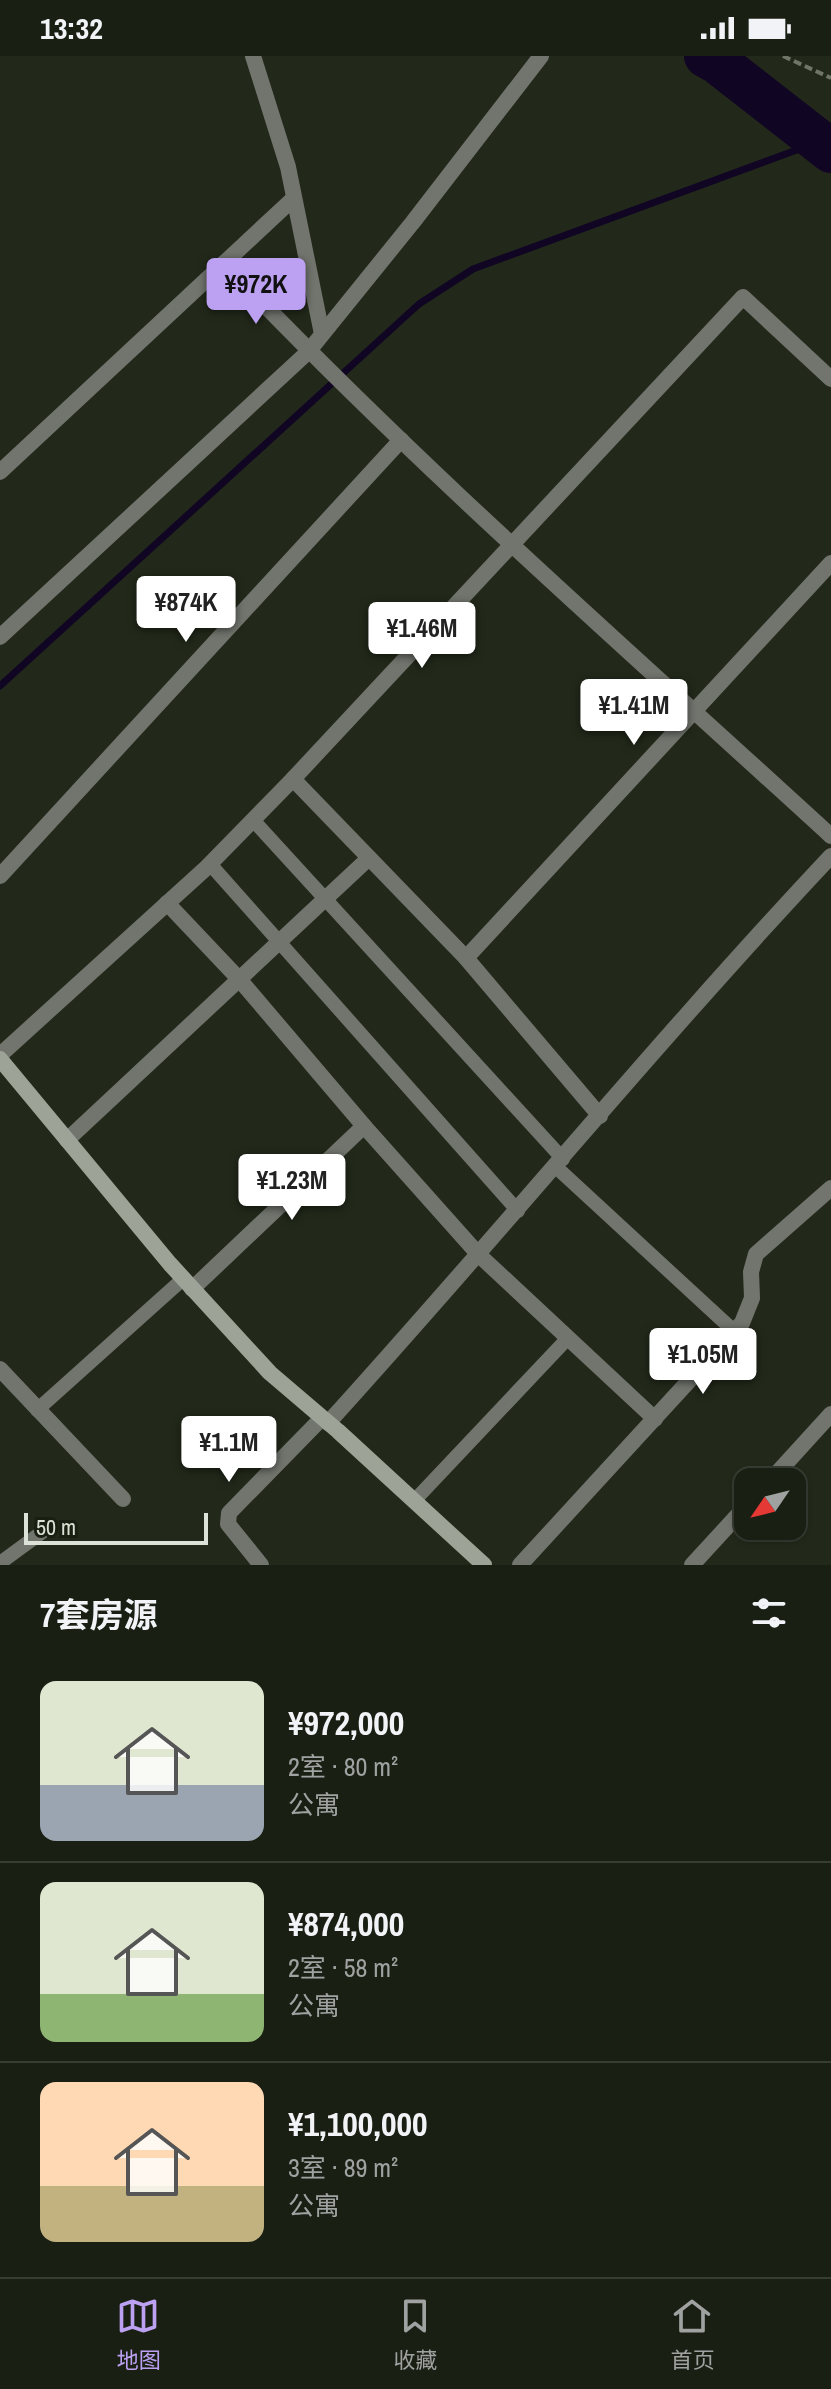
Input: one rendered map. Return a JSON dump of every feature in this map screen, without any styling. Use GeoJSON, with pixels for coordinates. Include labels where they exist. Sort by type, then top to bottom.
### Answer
{"type":"FeatureCollection","features":[{"type":"Feature","properties":{"kind":"street"},"geometry":{"type":"LineString","coordinates":[[253,56],[288,167],[322,334]]}},
{"type":"Feature","properties":{"kind":"street"},"geometry":{"type":"LineString","coordinates":[[0,637],[312,356],[322,334],[541,56]]}},
{"type":"Feature","properties":{"kind":"street"},"geometry":{"type":"LineString","coordinates":[[0,472],[294,198]]}},
{"type":"Feature","properties":{"kind":"street"},"geometry":{"type":"LineString","coordinates":[[224,263],[312,356],[831,836]]}},
{"type":"Feature","properties":{"kind":"street"},"geometry":{"type":"LineString","coordinates":[[484,1565],[270,1373],[188,1284],[0,1057],[210,864],[743,297],[831,379]]}},
{"type":"Feature","properties":{"kind":"street"},"geometry":{"type":"LineString","coordinates":[[0,876],[401,440]]}},
{"type":"Feature","properties":{"kind":"street"},"geometry":{"type":"LineString","coordinates":[[466,958],[831,563]]}},
{"type":"Feature","properties":{"kind":"street"},"geometry":{"type":"LineString","coordinates":[[293,779],[466,958],[600,1116]]}},
{"type":"Feature","properties":{"kind":"street"},"geometry":{"type":"LineString","coordinates":[[261,1565],[228,1524],[229,1513],[325,1420],[479,1255],[762,930],[831,856]]}},
{"type":"Feature","properties":{"kind":"street"},"geometry":{"type":"LineString","coordinates":[[67,1140],[369,858]]}},
{"type":"Feature","properties":{"kind":"street"},"geometry":{"type":"LineString","coordinates":[[167,903],[239,979],[479,1255],[655,1419]]}},
{"type":"Feature","properties":{"kind":"street"},"geometry":{"type":"LineString","coordinates":[[188,1284],[364,1126]]}},
{"type":"Feature","properties":{"kind":"street"},"geometry":{"type":"LineString","coordinates":[[520,1565],[735,1332],[752,1298],[751,1272],[756,1254],[831,1188]]}},
{"type":"Feature","properties":{"kind":"street"},"geometry":{"type":"LineString","coordinates":[[0,1369],[123,1499]]}},
{"type":"Feature","properties":{"kind":"street"},"geometry":{"type":"LineString","coordinates":[[782,1468],[831,1414]]}},
{"type":"Feature","properties":{"kind":"street"},"geometry":{"type":"LineString","coordinates":[[692,1565],[734,1519]]}},
{"type":"Feature","properties":{"kind":"lane"},"geometry":{"type":"LineString","coordinates":[[253,820],[559,1163],[735,1332]]}},
{"type":"Feature","properties":{"kind":"lane"},"geometry":{"type":"LineString","coordinates":[[210,864],[518,1211]]}},
{"type":"Feature","properties":{"kind":"lane"},"geometry":{"type":"LineString","coordinates":[[37,1410],[188,1284]]}},
{"type":"Feature","properties":{"kind":"lane"},"geometry":{"type":"LineString","coordinates":[[414,1501],[568,1338]]}},
{"type":"Feature","properties":{"kind":"lane"},"geometry":{"type":"LineString","coordinates":[[0,1563],[45,1530]]}},
{"type":"Feature","properties":{"kind":"path"},"geometry":{"type":"LineString","coordinates":[[783,56],[831,78]]}},
{"type":"Feature","properties":{"kind":"waterway"},"geometry":{"type":"LineString","coordinates":[[706,56],[831,151]]}},
{"type":"Feature","properties":{"kind":"waterway"},"geometry":{"type":"LineString","coordinates":[[0,686],[419,304],[473,269],[821,141]]}}]}
